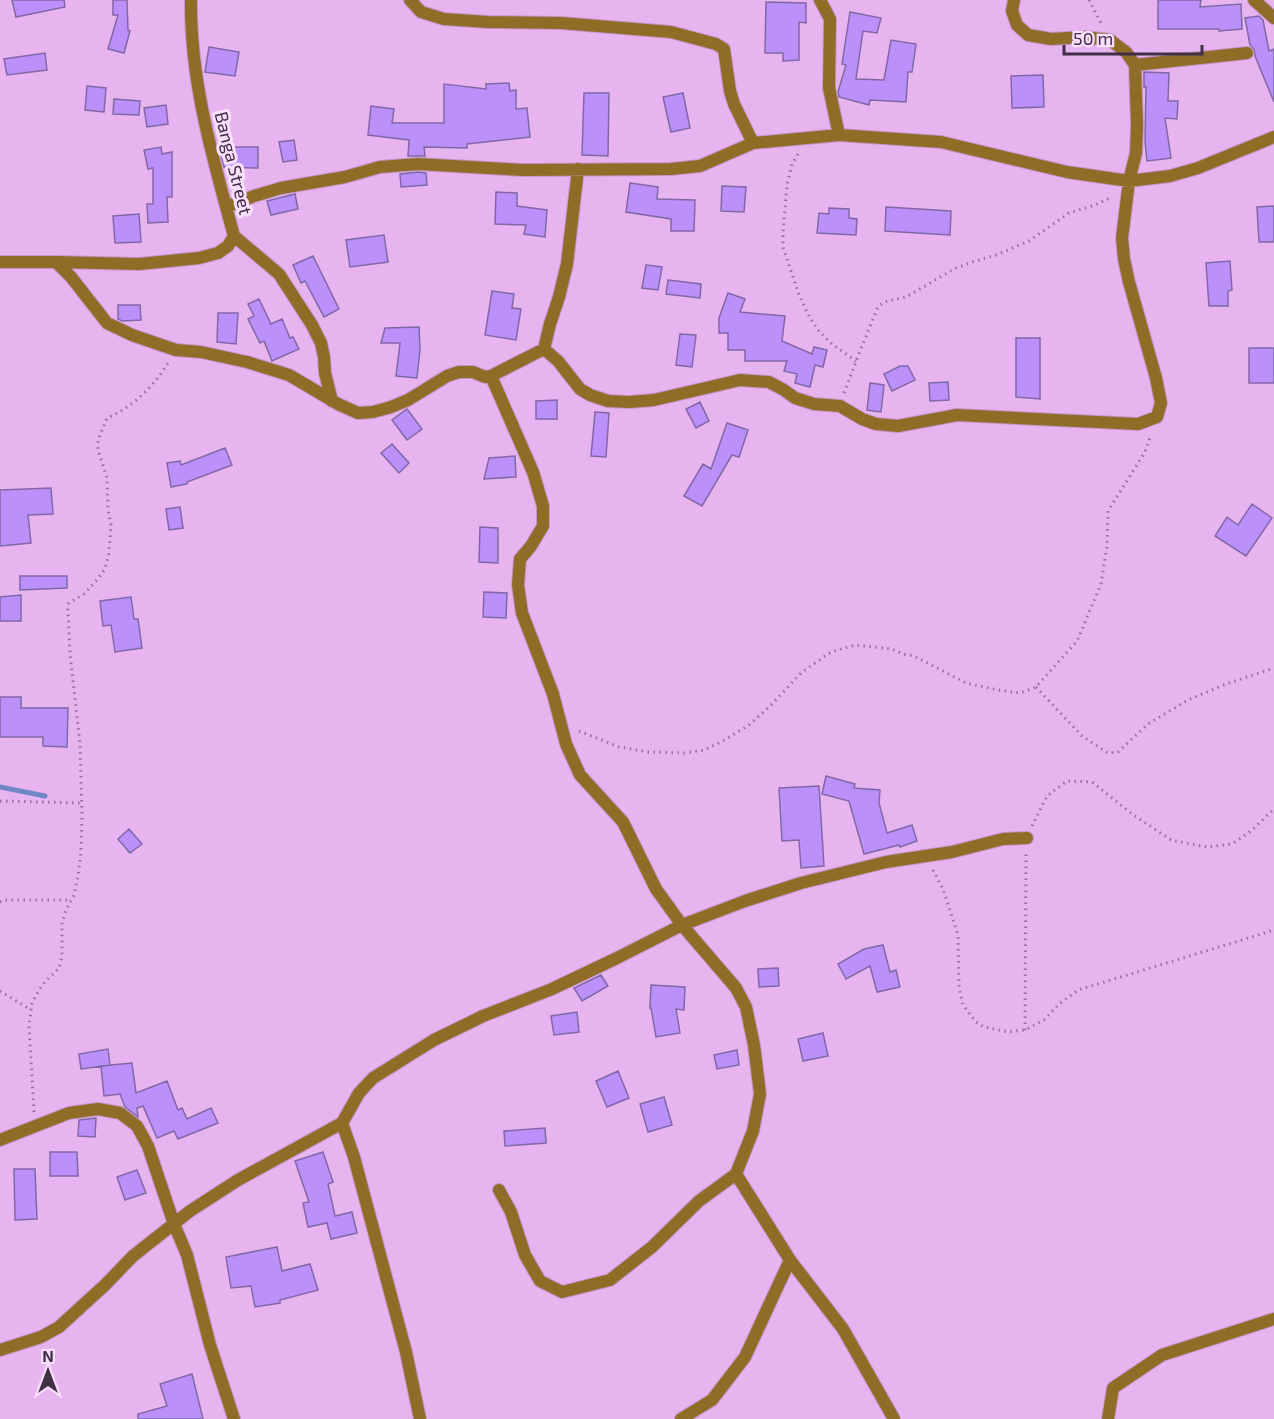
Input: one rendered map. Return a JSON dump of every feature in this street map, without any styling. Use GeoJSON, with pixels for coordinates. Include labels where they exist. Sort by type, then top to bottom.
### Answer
{"type":"FeatureCollection","features":[{"type":"Feature","properties":{"kind":"street","name":"Banga Street"},"geometry":{"type":"LineString","coordinates":[[0,262],[139,264],[199,258],[218,253],[228,246],[234,236],[210,147],[200,94],[191,31],[191,0]]}},
{"type":"Feature","properties":{"kind":"street"},"geometry":{"type":"LineString","coordinates":[[410,0],[421,12],[444,19],[561,23],[671,32],[716,44],[724,49],[734,104],[753,143]]}},
{"type":"Feature","properties":{"kind":"street"},"geometry":{"type":"LineString","coordinates":[[820,0],[830,19],[829,88],[839,135]]}},
{"type":"Feature","properties":{"kind":"street"},"geometry":{"type":"LineString","coordinates":[[544,349],[558,361],[580,389],[608,401],[654,400],[740,380],[769,382],[795,398],[814,404],[840,406],[876,424],[898,426],[957,415],[1138,424],[1157,417],[1161,404],[1156,378],[1124,259],[1122,238],[1126,181],[1136,153],[1134,65],[1126,52],[1110,40],[1084,37],[1051,39],[1028,35],[1017,26],[1012,11],[1014,0]]}},
{"type":"Feature","properties":{"kind":"street"},"geometry":{"type":"LineString","coordinates":[[1254,0],[1274,18]]}},
{"type":"Feature","properties":{"kind":"street"},"geometry":{"type":"LineString","coordinates":[[1134,65],[1247,54]]}},
{"type":"Feature","properties":{"kind":"street"},"geometry":{"type":"LineString","coordinates":[[226,207],[281,188],[345,177],[380,167],[418,164],[523,170],[671,169],[700,166],[753,143],[839,135],[941,142],[1067,172],[1126,181],[1170,176],[1198,168],[1274,136]]}},
{"type":"Feature","properties":{"kind":"street"},"geometry":{"type":"LineString","coordinates":[[56,262],[107,323],[132,335],[176,350],[201,352],[247,362],[289,375],[332,401],[358,413],[373,412],[408,400],[447,376],[459,372],[473,372],[485,377],[491,376],[544,349],[567,264],[578,169]]}},
{"type":"Feature","properties":{"kind":"street"},"geometry":{"type":"LineString","coordinates":[[234,236],[279,274],[312,325],[321,343],[332,401]]}},
{"type":"Feature","properties":{"kind":"street"},"geometry":{"type":"LineString","coordinates":[[491,376],[532,472],[543,506],[543,526],[520,559],[518,585],[522,614],[553,694],[566,744],[580,775],[624,822],[656,889],[682,925],[736,988],[746,1007],[754,1045],[760,1094],[753,1131],[736,1174],[699,1202],[652,1247],[610,1280],[562,1292],[540,1281],[525,1255],[511,1212],[499,1190]]}},
{"type":"Feature","properties":{"kind":"street"},"geometry":{"type":"LineString","coordinates":[[0,1350],[41,1337],[59,1327],[133,1256],[190,1211],[238,1180],[342,1123],[359,1094],[373,1078],[434,1041],[483,1016],[552,989],[682,925],[745,901],[801,883],[886,862],[952,852],[1002,839],[1027,838]]}},
{"type":"Feature","properties":{"kind":"street"},"geometry":{"type":"LineString","coordinates":[[0,1140],[69,1113],[99,1109],[120,1113],[137,1126],[148,1146],[187,1255],[210,1345],[234,1419]]}},
{"type":"Feature","properties":{"kind":"street"},"geometry":{"type":"LineString","coordinates":[[342,1123],[354,1157],[406,1352],[420,1419]]}},
{"type":"Feature","properties":{"kind":"street"},"geometry":{"type":"LineString","coordinates":[[736,1174],[790,1260],[843,1329],[894,1419]]}},
{"type":"Feature","properties":{"kind":"street"},"geometry":{"type":"LineString","coordinates":[[681,1419],[712,1400],[745,1357],[790,1260]]}},
{"type":"Feature","properties":{"kind":"street"},"geometry":{"type":"LineString","coordinates":[[1108,1419],[1113,1388],[1162,1355],[1274,1319]]}},
{"type":"Feature","properties":{"kind":"path"},"geometry":{"type":"LineString","coordinates":[[1089,0],[1110,40]]}},
{"type":"Feature","properties":{"kind":"path"},"geometry":{"type":"LineString","coordinates":[[807,137],[792,164],[787,185],[783,247],[799,295],[810,318],[832,344],[856,361]]}},
{"type":"Feature","properties":{"kind":"path"},"geometry":{"type":"LineString","coordinates":[[840,406],[878,307],[884,302],[906,297],[954,269],[1029,241],[1069,213],[1111,198],[1126,181]]}},
{"type":"Feature","properties":{"kind":"path"},"geometry":{"type":"LineString","coordinates":[[35,1126],[29,1045],[32,1003],[42,985],[59,968],[62,956],[62,923],[74,895],[81,852],[80,744],[70,654],[68,610],[69,603],[84,594],[97,580],[105,569],[110,553],[111,525],[107,478],[98,450],[98,440],[107,418],[123,411],[153,385],[176,350]]}},
{"type":"Feature","properties":{"kind":"path"},"geometry":{"type":"LineString","coordinates":[[560,723],[619,747],[673,753],[704,750],[749,724],[771,705],[802,672],[831,652],[855,645],[892,649],[914,656],[966,682],[998,690],[1020,693],[1036,687],[1077,641],[1101,584],[1107,546],[1108,511],[1144,452],[1157,417]]}},
{"type":"Feature","properties":{"kind":"path"},"geometry":{"type":"LineString","coordinates":[[1036,687],[1082,736],[1108,753],[1118,752],[1148,724],[1188,700],[1274,668]]}},
{"type":"Feature","properties":{"kind":"path"},"geometry":{"type":"LineString","coordinates":[[1025,1030],[1027,838],[1047,796],[1067,781],[1092,782],[1132,814],[1171,840],[1207,847],[1232,844],[1251,831],[1274,809]]}},
{"type":"Feature","properties":{"kind":"path"},"geometry":{"type":"LineString","coordinates":[[0,801],[82,803]]}},
{"type":"Feature","properties":{"kind":"path"},"geometry":{"type":"LineString","coordinates":[[925,856],[944,889],[958,935],[959,988],[963,1005],[976,1022],[984,1027],[1008,1032],[1025,1030],[1044,1020],[1059,1004],[1078,990],[1274,931]]}},
{"type":"Feature","properties":{"kind":"path"},"geometry":{"type":"LineString","coordinates":[[0,902],[4,900],[71,900]]}},
{"type":"Feature","properties":{"kind":"path"},"geometry":{"type":"LineString","coordinates":[[0,991],[31,1010]]}},
{"type":"Feature","properties":{"kind":"building"},"geometry":{"type":"Polygon","coordinates":[[[12,0],[64,0],[65,7],[16,17],[12,0]]]}},
{"type":"Feature","properties":{"kind":"building"},"geometry":{"type":"Polygon","coordinates":[[[113,0],[127,0],[128,30],[130,31],[124,53],[108,49],[118,15],[113,15],[113,0]]]}},
{"type":"Feature","properties":{"kind":"building"},"geometry":{"type":"Polygon","coordinates":[[[1158,0],[1201,0],[1200,7],[1241,4],[1242,29],[1219,31],[1219,29],[1158,29],[1158,0]]]}},
{"type":"Feature","properties":{"kind":"building"},"geometry":{"type":"Polygon","coordinates":[[[766,2],[806,3],[806,23],[799,22],[799,60],[783,61],[783,53],[765,53],[766,2]]]}},
{"type":"Feature","properties":{"kind":"building"},"geometry":{"type":"Polygon","coordinates":[[[850,12],[881,18],[877,33],[863,31],[856,79],[884,80],[891,40],[916,44],[912,72],[908,72],[906,102],[870,100],[869,105],[839,97],[838,92],[846,65],[842,64],[850,12]]]}},
{"type":"Feature","properties":{"kind":"building"},"geometry":{"type":"Polygon","coordinates":[[[1259,16],[1263,20],[1269,51],[1274,49],[1274,102],[1254,49],[1250,45],[1245,18],[1259,16]]]}},
{"type":"Feature","properties":{"kind":"building"},"geometry":{"type":"Polygon","coordinates":[[[209,47],[239,52],[235,76],[205,72],[209,47]]]}},
{"type":"Feature","properties":{"kind":"building"},"geometry":{"type":"Polygon","coordinates":[[[45,53],[47,70],[7,75],[4,59],[45,53]]]}},
{"type":"Feature","properties":{"kind":"building"},"geometry":{"type":"Polygon","coordinates":[[[1144,72],[1169,73],[1168,101],[1178,101],[1177,119],[1165,118],[1171,158],[1147,161],[1144,72]]]}},
{"type":"Feature","properties":{"kind":"building"},"geometry":{"type":"Polygon","coordinates":[[[1043,75],[1044,107],[1012,108],[1011,76],[1043,75]]]}},
{"type":"Feature","properties":{"kind":"building"},"geometry":{"type":"Polygon","coordinates":[[[509,83],[510,91],[516,90],[516,109],[527,108],[530,137],[467,144],[467,148],[424,147],[425,156],[408,156],[409,140],[368,135],[371,106],[394,109],[392,123],[444,123],[444,84],[486,89],[486,84],[509,83]]]}},
{"type":"Feature","properties":{"kind":"building"},"geometry":{"type":"Polygon","coordinates":[[[87,86],[106,88],[104,112],[85,110],[87,86]]]}},
{"type":"Feature","properties":{"kind":"building"},"geometry":{"type":"Polygon","coordinates":[[[584,93],[609,93],[608,156],[582,155],[584,93]]]}},
{"type":"Feature","properties":{"kind":"building"},"geometry":{"type":"Polygon","coordinates":[[[683,93],[690,128],[671,132],[663,97],[683,93]]]}},
{"type":"Feature","properties":{"kind":"building"},"geometry":{"type":"Polygon","coordinates":[[[114,99],[140,101],[139,115],[113,114],[114,99]]]}},
{"type":"Feature","properties":{"kind":"building"},"geometry":{"type":"Polygon","coordinates":[[[166,105],[168,124],[147,127],[144,108],[166,105]]]}},
{"type":"Feature","properties":{"kind":"building"},"geometry":{"type":"Polygon","coordinates":[[[294,140],[297,160],[283,162],[279,142],[294,140]]]}},
{"type":"Feature","properties":{"kind":"building"},"geometry":{"type":"Polygon","coordinates":[[[161,147],[162,154],[172,152],[172,197],[167,197],[168,222],[148,223],[147,204],[153,204],[153,168],[148,169],[144,150],[161,147]]]}},
{"type":"Feature","properties":{"kind":"building"},"geometry":{"type":"Polygon","coordinates":[[[221,147],[258,147],[258,168],[224,167],[221,147]]]}},
{"type":"Feature","properties":{"kind":"building"},"geometry":{"type":"Polygon","coordinates":[[[426,173],[427,185],[401,187],[400,174],[426,173]]]}},
{"type":"Feature","properties":{"kind":"building"},"geometry":{"type":"Polygon","coordinates":[[[630,183],[658,187],[657,199],[695,200],[694,231],[671,231],[671,219],[626,212],[630,183]]]}},
{"type":"Feature","properties":{"kind":"building"},"geometry":{"type":"Polygon","coordinates":[[[722,186],[746,187],[744,212],[721,211],[722,186]]]}},
{"type":"Feature","properties":{"kind":"building"},"geometry":{"type":"Polygon","coordinates":[[[496,192],[517,193],[517,206],[547,210],[545,237],[524,234],[526,225],[495,224],[496,192]]]}},
{"type":"Feature","properties":{"kind":"building"},"geometry":{"type":"Polygon","coordinates":[[[295,194],[298,209],[271,215],[267,201],[295,194]]]}},
{"type":"Feature","properties":{"kind":"building"},"geometry":{"type":"Polygon","coordinates":[[[1274,206],[1274,242],[1259,242],[1257,207],[1274,206]]]}},
{"type":"Feature","properties":{"kind":"building"},"geometry":{"type":"Polygon","coordinates":[[[886,207],[951,211],[950,235],[885,231],[886,207]]]}},
{"type":"Feature","properties":{"kind":"building"},"geometry":{"type":"Polygon","coordinates":[[[829,208],[849,209],[849,218],[857,219],[856,235],[817,233],[819,213],[829,214],[829,208]]]}},
{"type":"Feature","properties":{"kind":"building"},"geometry":{"type":"Polygon","coordinates":[[[139,214],[141,242],[115,243],[113,216],[139,214]]]}},
{"type":"Feature","properties":{"kind":"building"},"geometry":{"type":"Polygon","coordinates":[[[384,235],[388,262],[350,267],[346,240],[384,235]]]}},
{"type":"Feature","properties":{"kind":"building"},"geometry":{"type":"Polygon","coordinates":[[[313,256],[339,309],[324,317],[305,281],[301,283],[293,265],[313,256]]]}},
{"type":"Feature","properties":{"kind":"building"},"geometry":{"type":"Polygon","coordinates":[[[1230,261],[1232,290],[1228,291],[1228,306],[1209,306],[1206,263],[1230,261]]]}},
{"type":"Feature","properties":{"kind":"building"},"geometry":{"type":"Polygon","coordinates":[[[646,265],[662,267],[658,290],[642,288],[646,265]]]}},
{"type":"Feature","properties":{"kind":"building"},"geometry":{"type":"Polygon","coordinates":[[[668,280],[701,284],[700,298],[666,294],[668,280]]]}},
{"type":"Feature","properties":{"kind":"building"},"geometry":{"type":"Polygon","coordinates":[[[492,291],[514,294],[512,308],[521,309],[516,340],[485,335],[492,291]]]}},
{"type":"Feature","properties":{"kind":"building"},"geometry":{"type":"Polygon","coordinates":[[[728,293],[745,299],[740,312],[785,316],[782,341],[812,354],[814,347],[827,350],[823,367],[815,365],[810,387],[795,383],[797,374],[784,371],[787,361],[745,361],[745,350],[728,350],[728,333],[719,333],[719,318],[728,293]]]}},
{"type":"Feature","properties":{"kind":"building"},"geometry":{"type":"Polygon","coordinates":[[[259,299],[271,324],[282,319],[290,338],[293,337],[299,349],[272,361],[264,341],[260,343],[248,319],[254,316],[248,304],[259,299]]]}},
{"type":"Feature","properties":{"kind":"building"},"geometry":{"type":"Polygon","coordinates":[[[118,305],[140,305],[141,320],[122,321],[118,319],[118,305]]]}},
{"type":"Feature","properties":{"kind":"building"},"geometry":{"type":"Polygon","coordinates":[[[218,313],[238,313],[236,344],[217,342],[218,313]]]}},
{"type":"Feature","properties":{"kind":"building"},"geometry":{"type":"Polygon","coordinates":[[[419,327],[420,349],[417,378],[396,376],[400,343],[381,343],[385,328],[419,327]]]}},
{"type":"Feature","properties":{"kind":"building"},"geometry":{"type":"Polygon","coordinates":[[[680,334],[696,335],[692,367],[676,365],[680,334]]]}},
{"type":"Feature","properties":{"kind":"building"},"geometry":{"type":"Polygon","coordinates":[[[1016,338],[1040,338],[1040,399],[1016,397],[1016,338]]]}},
{"type":"Feature","properties":{"kind":"building"},"geometry":{"type":"Polygon","coordinates":[[[1249,348],[1274,348],[1274,383],[1249,383],[1249,348]]]}},
{"type":"Feature","properties":{"kind":"building"},"geometry":{"type":"Polygon","coordinates":[[[900,366],[908,366],[915,380],[892,391],[884,374],[900,366]]]}},
{"type":"Feature","properties":{"kind":"building"},"geometry":{"type":"Polygon","coordinates":[[[948,382],[949,400],[930,401],[929,383],[948,382]]]}},
{"type":"Feature","properties":{"kind":"building"},"geometry":{"type":"Polygon","coordinates":[[[870,383],[884,385],[881,412],[867,410],[870,383]]]}},
{"type":"Feature","properties":{"kind":"building"},"geometry":{"type":"Polygon","coordinates":[[[557,400],[557,419],[536,419],[536,401],[557,400]]]}},
{"type":"Feature","properties":{"kind":"building"},"geometry":{"type":"Polygon","coordinates":[[[700,402],[709,421],[696,428],[686,409],[700,402]]]}},
{"type":"Feature","properties":{"kind":"building"},"geometry":{"type":"Polygon","coordinates":[[[407,409],[422,429],[407,440],[392,420],[407,409]]]}},
{"type":"Feature","properties":{"kind":"building"},"geometry":{"type":"Polygon","coordinates":[[[595,412],[609,413],[606,457],[591,456],[595,412]]]}},
{"type":"Feature","properties":{"kind":"building"},"geometry":{"type":"Polygon","coordinates":[[[727,423],[748,430],[739,457],[732,455],[702,506],[684,496],[703,464],[711,469],[727,423]]]}},
{"type":"Feature","properties":{"kind":"building"},"geometry":{"type":"Polygon","coordinates":[[[392,444],[409,463],[399,473],[381,453],[392,444]]]}},
{"type":"Feature","properties":{"kind":"building"},"geometry":{"type":"Polygon","coordinates":[[[225,448],[232,465],[187,482],[187,484],[171,487],[167,463],[180,461],[181,465],[225,448]]]}},
{"type":"Feature","properties":{"kind":"building"},"geometry":{"type":"Polygon","coordinates":[[[515,456],[516,477],[484,479],[489,458],[515,456]]]}},
{"type":"Feature","properties":{"kind":"building"},"geometry":{"type":"Polygon","coordinates":[[[51,488],[53,514],[28,515],[31,543],[0,546],[0,490],[51,488]]]}},
{"type":"Feature","properties":{"kind":"building"},"geometry":{"type":"Polygon","coordinates":[[[1252,504],[1272,518],[1246,556],[1215,536],[1227,517],[1238,525],[1252,504]]]}},
{"type":"Feature","properties":{"kind":"building"},"geometry":{"type":"Polygon","coordinates":[[[180,507],[183,528],[169,530],[166,509],[180,507]]]}},
{"type":"Feature","properties":{"kind":"building"},"geometry":{"type":"Polygon","coordinates":[[[480,527],[498,528],[498,563],[479,562],[480,527]]]}},
{"type":"Feature","properties":{"kind":"building"},"geometry":{"type":"Polygon","coordinates":[[[20,576],[67,576],[67,588],[20,590],[20,576]]]}},
{"type":"Feature","properties":{"kind":"building"},"geometry":{"type":"Polygon","coordinates":[[[484,592],[507,593],[506,618],[483,617],[484,592]]]}},
{"type":"Feature","properties":{"kind":"building"},"geometry":{"type":"Polygon","coordinates":[[[21,595],[21,621],[0,621],[0,597],[21,595]]]}},
{"type":"Feature","properties":{"kind":"building"},"geometry":{"type":"Polygon","coordinates":[[[131,597],[134,619],[138,619],[142,648],[115,652],[111,625],[103,626],[100,601],[131,597]]]}},
{"type":"Feature","properties":{"kind":"building"},"geometry":{"type":"Polygon","coordinates":[[[0,697],[21,697],[21,708],[68,708],[67,747],[43,746],[43,737],[0,737],[0,697]]]}},
{"type":"Feature","properties":{"kind":"building"},"geometry":{"type":"Polygon","coordinates":[[[826,776],[855,784],[854,788],[880,790],[879,803],[887,833],[912,825],[917,841],[864,854],[849,801],[822,794],[826,776]]]}},
{"type":"Feature","properties":{"kind":"building"},"geometry":{"type":"Polygon","coordinates":[[[819,786],[824,866],[801,868],[799,840],[782,841],[779,788],[819,786]]]}},
{"type":"Feature","properties":{"kind":"building"},"geometry":{"type":"Polygon","coordinates":[[[129,829],[142,844],[130,853],[118,839],[129,829]]]}},
{"type":"Feature","properties":{"kind":"building"},"geometry":{"type":"Polygon","coordinates":[[[883,945],[890,972],[896,970],[900,987],[877,992],[870,966],[846,979],[838,964],[864,949],[883,945]]]}},
{"type":"Feature","properties":{"kind":"building"},"geometry":{"type":"Polygon","coordinates":[[[778,968],[779,986],[759,987],[758,969],[778,968]]]}},
{"type":"Feature","properties":{"kind":"building"},"geometry":{"type":"Polygon","coordinates":[[[601,975],[608,986],[582,1001],[574,988],[601,975]]]}},
{"type":"Feature","properties":{"kind":"building"},"geometry":{"type":"Polygon","coordinates":[[[651,985],[685,987],[684,1010],[676,1009],[680,1033],[656,1037],[650,1008],[651,985]]]}},
{"type":"Feature","properties":{"kind":"building"},"geometry":{"type":"Polygon","coordinates":[[[577,1012],[579,1032],[554,1035],[551,1016],[577,1012]]]}},
{"type":"Feature","properties":{"kind":"building"},"geometry":{"type":"Polygon","coordinates":[[[823,1033],[828,1056],[803,1061],[798,1039],[823,1033]]]}},
{"type":"Feature","properties":{"kind":"building"},"geometry":{"type":"Polygon","coordinates":[[[108,1049],[110,1065],[81,1069],[79,1054],[108,1049]]]}},
{"type":"Feature","properties":{"kind":"building"},"geometry":{"type":"Polygon","coordinates":[[[737,1050],[739,1065],[717,1069],[714,1055],[737,1050]]]}},
{"type":"Feature","properties":{"kind":"building"},"geometry":{"type":"Polygon","coordinates":[[[132,1063],[136,1093],[167,1081],[178,1110],[182,1108],[187,1119],[211,1108],[218,1123],[178,1139],[174,1131],[157,1138],[143,1106],[137,1108],[138,1117],[125,1107],[120,1094],[104,1096],[101,1066],[132,1063]]]}},
{"type":"Feature","properties":{"kind":"building"},"geometry":{"type":"Polygon","coordinates":[[[618,1071],[629,1098],[607,1107],[596,1081],[618,1071]]]}},
{"type":"Feature","properties":{"kind":"building"},"geometry":{"type":"Polygon","coordinates":[[[664,1097],[672,1125],[648,1132],[640,1104],[664,1097]]]}},
{"type":"Feature","properties":{"kind":"building"},"geometry":{"type":"Polygon","coordinates":[[[96,1118],[95,1137],[78,1136],[79,1120],[96,1118]]]}},
{"type":"Feature","properties":{"kind":"building"},"geometry":{"type":"Polygon","coordinates":[[[545,1128],[546,1143],[505,1146],[504,1131],[545,1128]]]}},
{"type":"Feature","properties":{"kind":"building"},"geometry":{"type":"Polygon","coordinates":[[[50,1152],[77,1152],[78,1176],[50,1176],[50,1152]]]}},
{"type":"Feature","properties":{"kind":"building"},"geometry":{"type":"Polygon","coordinates":[[[323,1152],[333,1182],[328,1184],[335,1216],[352,1212],[357,1233],[331,1239],[327,1223],[308,1227],[303,1203],[309,1202],[295,1161],[323,1152]]]}},
{"type":"Feature","properties":{"kind":"building"},"geometry":{"type":"Polygon","coordinates":[[[14,1169],[35,1169],[37,1219],[15,1220],[14,1169]]]}},
{"type":"Feature","properties":{"kind":"building"},"geometry":{"type":"Polygon","coordinates":[[[137,1170],[146,1193],[125,1200],[117,1177],[137,1170]]]}},
{"type":"Feature","properties":{"kind":"building"},"geometry":{"type":"Polygon","coordinates":[[[277,1247],[282,1271],[310,1264],[318,1290],[280,1300],[280,1303],[255,1307],[251,1286],[231,1288],[226,1257],[277,1247]]]}},
{"type":"Feature","properties":{"kind":"building"},"geometry":{"type":"Polygon","coordinates":[[[192,1374],[203,1419],[138,1419],[138,1414],[167,1406],[160,1384],[192,1374]]]}},
{"type":"Feature","properties":{"kind":"waterway"},"geometry":{"type":"LineString","coordinates":[[0,787],[45,796]]}}]}
